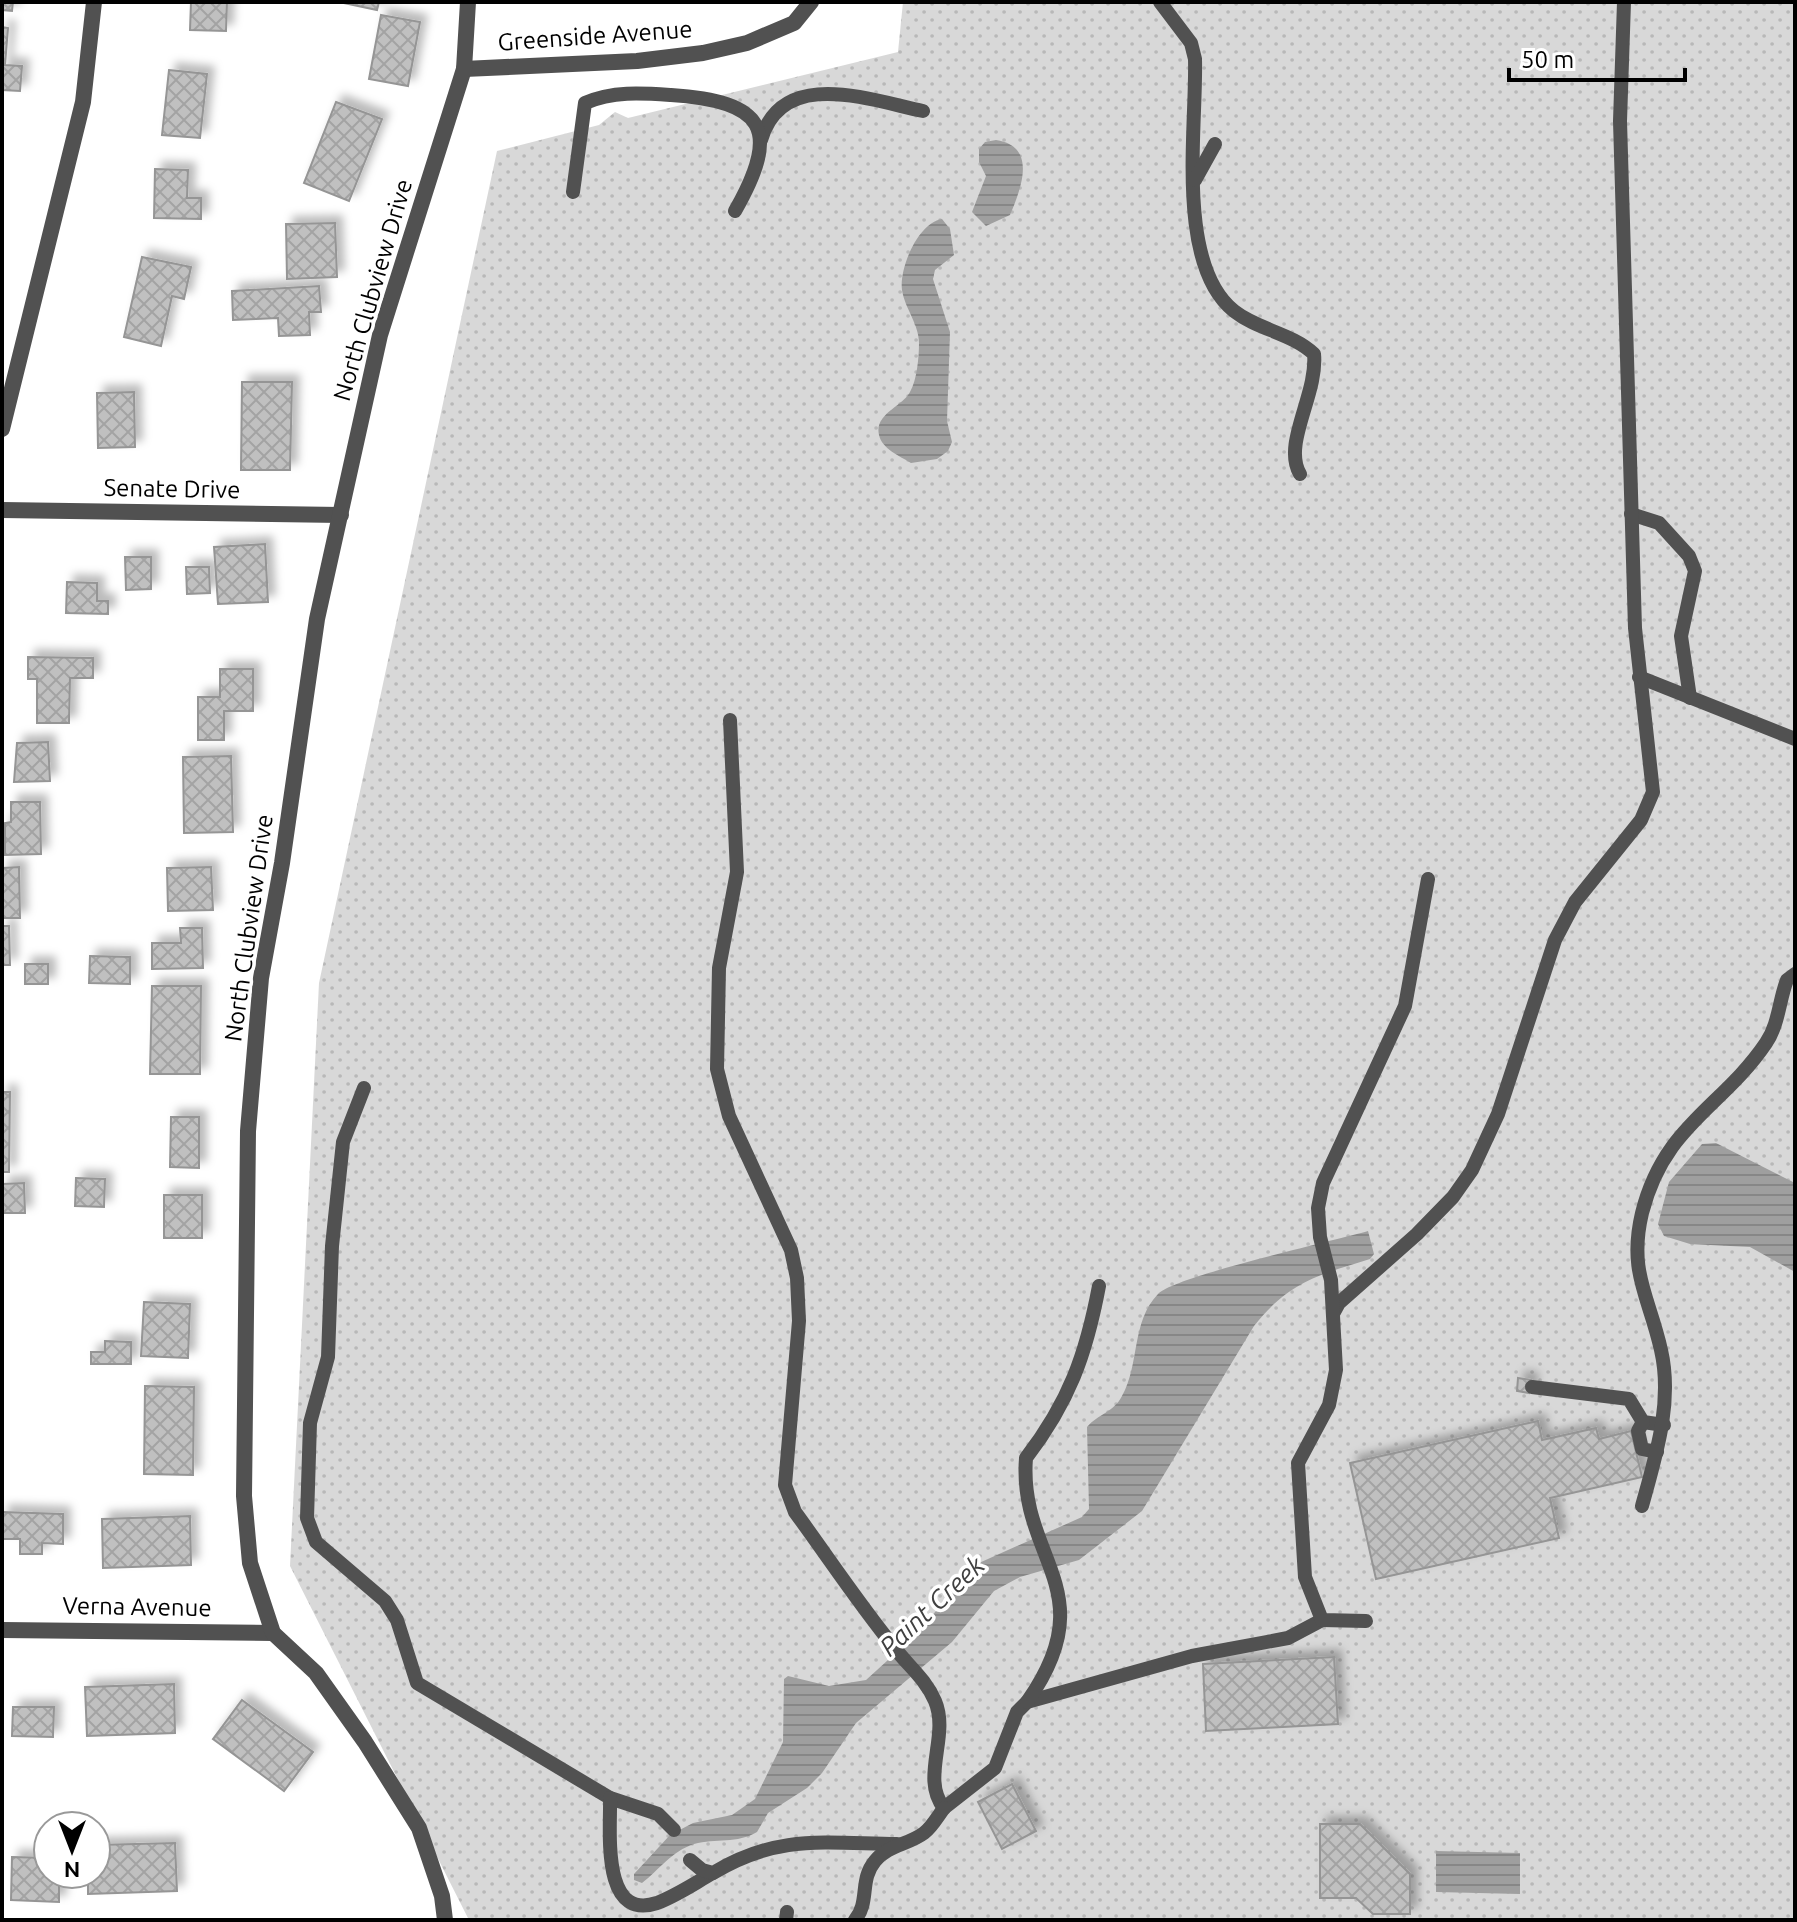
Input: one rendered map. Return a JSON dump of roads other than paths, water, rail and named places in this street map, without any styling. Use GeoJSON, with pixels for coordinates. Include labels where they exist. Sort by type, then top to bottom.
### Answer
{"type":"FeatureCollection","features":[{"type":"Feature","properties":{"kind":"street"},"geometry":{"type":"LineString","coordinates":[[2,429],[83,102],[94,2]]}},
{"type":"Feature","properties":{"kind":"street","name":"North Clubview Drive"},"geometry":{"type":"LineString","coordinates":[[445,1920],[442,1896],[419,1828],[365,1742],[316,1673],[273,1633],[250,1563],[244,1496],[248,1131],[261,978],[282,863],[317,619],[380,335],[464,69],[468,2]]}},
{"type":"Feature","properties":{"kind":"street","name":"Greenside Avenue"},"geometry":{"type":"LineString","coordinates":[[464,69],[637,61],[703,53],[747,43],[794,23],[811,2]]}},
{"type":"Feature","properties":{"kind":"street","name":"Senate Drive"},"geometry":{"type":"LineString","coordinates":[[2,510],[341,515]]}},
{"type":"Feature","properties":{"kind":"street","name":"Verna Avenue"},"geometry":{"type":"LineString","coordinates":[[2,1630],[273,1633]]}},
{"type":"Feature","properties":{"kind":"lane"},"geometry":{"type":"LineString","coordinates":[[1160,2],[1191,43],[1195,59],[1193,184],[1196,232],[1217,289],[1232,310],[1303,344],[1314,354],[1312,393],[1296,440],[1293,463],[1300,474]]}},
{"type":"Feature","properties":{"kind":"lane"},"geometry":{"type":"LineString","coordinates":[[1333,1314],[1339,1303],[1453,1197],[1487,1144],[1555,940],[1575,902],[1649,806],[1652,782],[1639,677],[1631,514],[1620,121],[1624,2]]}},
{"type":"Feature","properties":{"kind":"lane"},"geometry":{"type":"LineString","coordinates":[[573,192],[585,103],[606,94],[689,96],[730,103],[757,125],[761,140]]}},
{"type":"Feature","properties":{"kind":"lane"},"geometry":{"type":"LineString","coordinates":[[735,211],[757,170],[765,127],[782,104],[815,95],[862,97],[923,111]]}},
{"type":"Feature","properties":{"kind":"lane"},"geometry":{"type":"LineString","coordinates":[[1193,184],[1215,144]]}},
{"type":"Feature","properties":{"kind":"lane"},"geometry":{"type":"LineString","coordinates":[[1631,514],[1659,523],[1689,556],[1695,571],[1681,636],[1690,698]]}},
{"type":"Feature","properties":{"kind":"lane"},"geometry":{"type":"LineString","coordinates":[[1639,677],[1795,739]]}},
{"type":"Feature","properties":{"kind":"lane"},"geometry":{"type":"LineString","coordinates":[[730,720],[738,857],[719,968],[717,1069],[729,1116],[791,1250],[797,1278],[799,1321],[785,1485],[795,1512],[895,1649],[919,1672],[940,1719],[933,1783],[936,1798],[944,1808]]}},
{"type":"Feature","properties":{"kind":"lane"},"geometry":{"type":"LineString","coordinates":[[1322,1620],[1305,1577],[1298,1463],[1329,1405],[1336,1370],[1331,1280],[1320,1237],[1318,1208],[1323,1183],[1405,1006],[1428,879]]}},
{"type":"Feature","properties":{"kind":"lane"},"geometry":{"type":"LineString","coordinates":[[1642,1506],[1664,1425],[1662,1352],[1636,1264],[1643,1210],[1670,1148],[1685,1127],[1752,1062],[1768,1040],[1787,980],[1795,974]]}},
{"type":"Feature","properties":{"kind":"lane"},"geometry":{"type":"LineString","coordinates":[[364,1088],[343,1142],[332,1246],[328,1357],[310,1423],[307,1518],[316,1542],[385,1601],[397,1620],[417,1683],[610,1798],[658,1814],[674,1830]]}},
{"type":"Feature","properties":{"kind":"lane"},"geometry":{"type":"LineString","coordinates":[[855,1920],[862,1911],[866,1875],[875,1860],[897,1844],[925,1833],[944,1808],[995,1768],[1017,1712],[1048,1671],[1056,1650],[1059,1597],[1025,1472],[1026,1458],[1072,1386],[1083,1361],[1099,1286]]}},
{"type":"Feature","properties":{"kind":"lane"},"geometry":{"type":"LineString","coordinates":[[1532,1387],[1629,1399],[1643,1422]]}},
{"type":"Feature","properties":{"kind":"lane"},"geometry":{"type":"LineString","coordinates":[[1643,1422],[1664,1425]]}},
{"type":"Feature","properties":{"kind":"lane"},"geometry":{"type":"LineString","coordinates":[[1643,1422],[1638,1431],[1642,1449],[1657,1452]]}},
{"type":"Feature","properties":{"kind":"lane"},"geometry":{"type":"LineString","coordinates":[[1027,1702],[1192,1656],[1288,1638],[1322,1620],[1366,1621]]}},
{"type":"Feature","properties":{"kind":"lane"},"geometry":{"type":"LineString","coordinates":[[610,1798],[612,1871],[616,1889],[626,1899],[641,1905],[655,1904],[745,1854],[778,1845],[897,1844]]}},
{"type":"Feature","properties":{"kind":"lane"},"geometry":{"type":"LineString","coordinates":[[690,1860],[702,1870],[713,1873]]}},
{"type":"Feature","properties":{"kind":"water label","name":"Paint Creek"},"geometry":{"type":"Point","coordinates":[932,1606]}}]}
